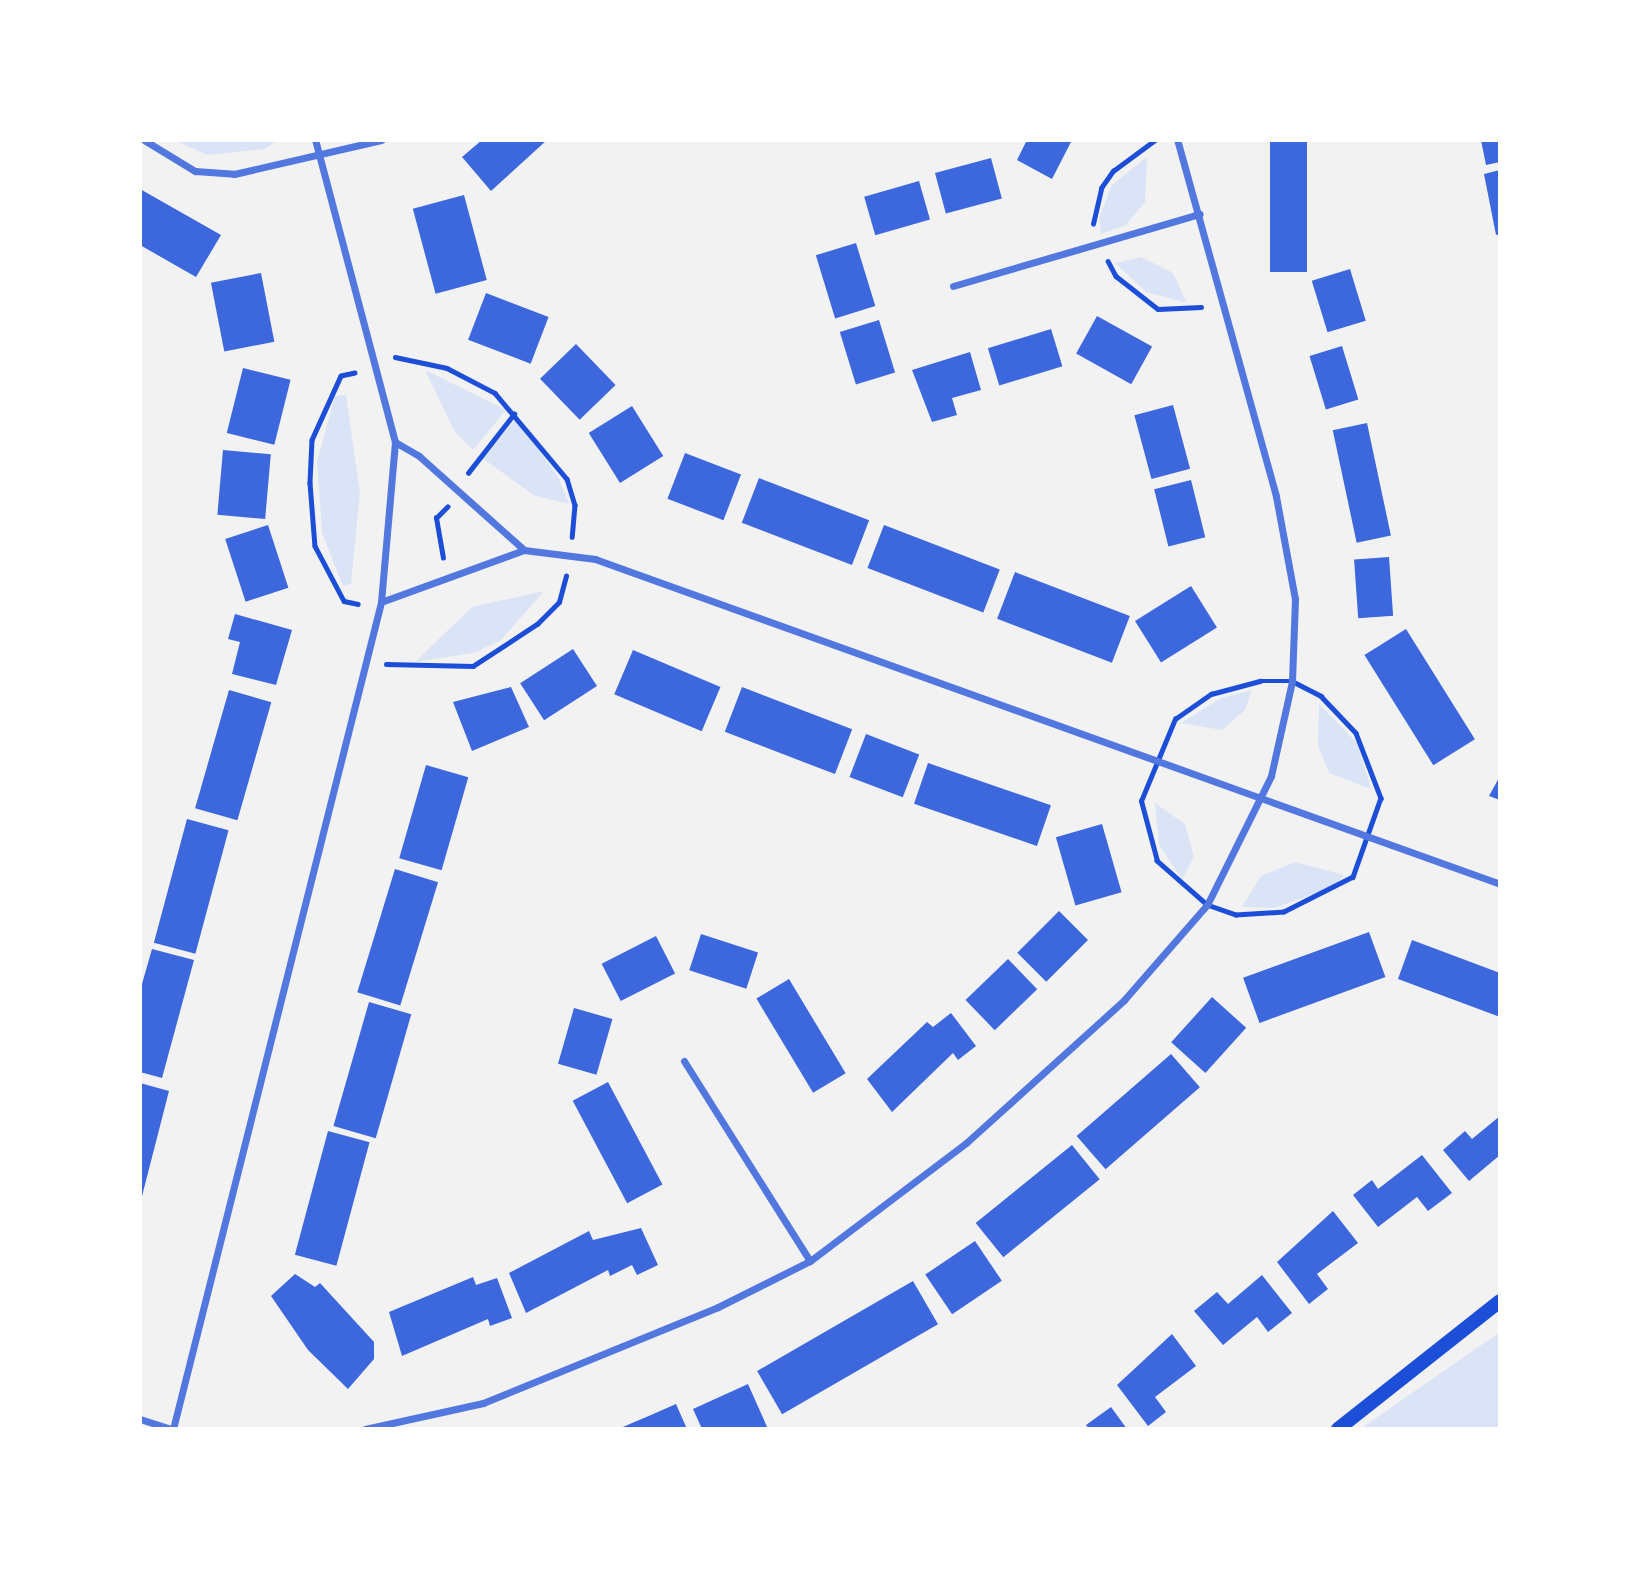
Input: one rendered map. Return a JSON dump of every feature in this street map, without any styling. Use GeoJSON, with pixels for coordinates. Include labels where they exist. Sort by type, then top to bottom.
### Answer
{"type":"FeatureCollection","features":[{"type":"Feature","properties":{"kind":"main road"},"geometry":{"type":"LineString","coordinates":[[1338,1429],[1500,1301]]}},
{"type":"Feature","properties":{"kind":"street"},"geometry":{"type":"LineString","coordinates":[[144,140],[195,171],[234,174],[381,140]]}},
{"type":"Feature","properties":{"kind":"street"},"geometry":{"type":"LineString","coordinates":[[140,1419],[172,1429],[381,605],[395,442],[315,140]]}},
{"type":"Feature","properties":{"kind":"street"},"geometry":{"type":"LineString","coordinates":[[365,1429],[483,1403],[718,1307],[810,1261],[965,1143],[1124,1000],[1207,905],[1257,797],[1271,776],[1292,681],[1295,599],[1276,496],[1177,140]]}},
{"type":"Feature","properties":{"kind":"street"},"geometry":{"type":"LineString","coordinates":[[953,286],[1199,214]]}},
{"type":"Feature","properties":{"kind":"street"},"geometry":{"type":"LineString","coordinates":[[395,442],[419,456],[524,550]]}},
{"type":"Feature","properties":{"kind":"street"},"geometry":{"type":"LineString","coordinates":[[381,605],[524,550],[595,559],[1500,884]]}},
{"type":"Feature","properties":{"kind":"street"},"geometry":{"type":"LineString","coordinates":[[684,1061],[810,1261]]}},
{"type":"Feature","properties":{"kind":"path"},"geometry":{"type":"LineString","coordinates":[[376,367],[341,376],[312,440],[310,483],[315,546],[344,601],[381,605]]}},
{"type":"Feature","properties":{"kind":"shaded area"},"geometry":{"type":"Polygon","coordinates":[[[174,140],[278,140],[265,149],[207,155],[174,140]]]}},
{"type":"Feature","properties":{"kind":"shaded area"},"geometry":{"type":"Polygon","coordinates":[[[1147,157],[1145,202],[1126,225],[1101,234],[1099,218],[1112,185],[1147,157]]]}},
{"type":"Feature","properties":{"kind":"shaded area"},"geometry":{"type":"Polygon","coordinates":[[[1141,257],[1173,273],[1187,303],[1146,292],[1115,263],[1141,257]]]}},
{"type":"Feature","properties":{"kind":"shaded area"},"geometry":{"type":"Polygon","coordinates":[[[425,370],[506,410],[473,450],[455,432],[425,370]]]}},
{"type":"Feature","properties":{"kind":"shaded area"},"geometry":{"type":"Polygon","coordinates":[[[346,395],[360,493],[351,584],[343,586],[322,533],[317,462],[335,396],[346,395]]]}},
{"type":"Feature","properties":{"kind":"shaded area"},"geometry":{"type":"Polygon","coordinates":[[[516,419],[559,478],[569,504],[535,496],[482,458],[516,419]]]}},
{"type":"Feature","properties":{"kind":"shaded area"},"geometry":{"type":"Polygon","coordinates":[[[544,591],[500,641],[473,653],[415,662],[472,607],[544,591]]]}},
{"type":"Feature","properties":{"kind":"shaded area"},"geometry":{"type":"Polygon","coordinates":[[[1252,690],[1245,710],[1222,730],[1181,723],[1221,698],[1252,690]]]}},
{"type":"Feature","properties":{"kind":"shaded area"},"geometry":{"type":"Polygon","coordinates":[[[1319,704],[1357,743],[1371,789],[1329,773],[1318,746],[1319,704]]]}},
{"type":"Feature","properties":{"kind":"shaded area"},"geometry":{"type":"Polygon","coordinates":[[[1155,803],[1185,824],[1194,857],[1182,879],[1159,845],[1155,803]]]}},
{"type":"Feature","properties":{"kind":"shaded area"},"geometry":{"type":"Polygon","coordinates":[[[1295,862],[1344,875],[1333,887],[1274,908],[1242,907],[1261,876],[1295,862]]]}},
{"type":"Feature","properties":{"kind":"shaded area"},"geometry":{"type":"Polygon","coordinates":[[[1500,1332],[1500,1429],[1360,1429],[1500,1332]]]}},
{"type":"Feature","properties":{"kind":"building"},"geometry":{"type":"Polygon","coordinates":[[[482,140],[547,140],[491,191],[462,157],[482,140]]]}},
{"type":"Feature","properties":{"kind":"building"},"geometry":{"type":"Polygon","coordinates":[[[1027,140],[1072,140],[1052,179],[1017,160],[1027,140]]]}},
{"type":"Feature","properties":{"kind":"building"},"geometry":{"type":"Polygon","coordinates":[[[1270,140],[1307,140],[1307,272],[1270,272],[1270,140]]]}},
{"type":"Feature","properties":{"kind":"building"},"geometry":{"type":"Polygon","coordinates":[[[1481,140],[1500,140],[1500,162],[1486,165],[1481,140]]]}},
{"type":"Feature","properties":{"kind":"building"},"geometry":{"type":"Polygon","coordinates":[[[991,158],[1002,199],[946,214],[935,173],[991,158]]]}},
{"type":"Feature","properties":{"kind":"building"},"geometry":{"type":"Polygon","coordinates":[[[1500,170],[1500,234],[1496,235],[1484,174],[1500,170]]]}},
{"type":"Feature","properties":{"kind":"building"},"geometry":{"type":"Polygon","coordinates":[[[919,181],[930,219],[875,235],[864,197],[919,181]]]}},
{"type":"Feature","properties":{"kind":"building"},"geometry":{"type":"Polygon","coordinates":[[[140,189],[221,235],[196,277],[140,245],[140,189]]]}},
{"type":"Feature","properties":{"kind":"building"},"geometry":{"type":"Polygon","coordinates":[[[464,195],[487,280],[436,294],[413,209],[464,195]]]}},
{"type":"Feature","properties":{"kind":"building"},"geometry":{"type":"Polygon","coordinates":[[[856,243],[875,306],[835,318],[816,255],[856,243]]]}},
{"type":"Feature","properties":{"kind":"building"},"geometry":{"type":"Polygon","coordinates":[[[1350,269],[1366,321],[1328,332],[1312,281],[1350,269]]]}},
{"type":"Feature","properties":{"kind":"building"},"geometry":{"type":"Polygon","coordinates":[[[261,273],[274,342],[224,351],[211,283],[261,273]]]}},
{"type":"Feature","properties":{"kind":"building"},"geometry":{"type":"Polygon","coordinates":[[[486,293],[549,317],[531,364],[468,340],[486,293]]]}},
{"type":"Feature","properties":{"kind":"building"},"geometry":{"type":"Polygon","coordinates":[[[1097,316],[1152,347],[1131,384],[1076,354],[1097,316]]]}},
{"type":"Feature","properties":{"kind":"building"},"geometry":{"type":"Polygon","coordinates":[[[879,320],[895,373],[856,385],[840,332],[879,320]]]}},
{"type":"Feature","properties":{"kind":"building"},"geometry":{"type":"Polygon","coordinates":[[[1051,329],[1062,366],[999,386],[988,348],[1051,329]]]}},
{"type":"Feature","properties":{"kind":"building"},"geometry":{"type":"Polygon","coordinates":[[[576,344],[616,385],[580,420],[540,379],[576,344]]]}},
{"type":"Feature","properties":{"kind":"building"},"geometry":{"type":"Polygon","coordinates":[[[1342,346],[1358,400],[1326,409],[1309,356],[1342,346]]]}},
{"type":"Feature","properties":{"kind":"building"},"geometry":{"type":"Polygon","coordinates":[[[970,352],[981,390],[952,398],[957,415],[932,422],[912,370],[970,352]]]}},
{"type":"Feature","properties":{"kind":"building"},"geometry":{"type":"Polygon","coordinates":[[[243,368],[291,380],[274,445],[227,433],[243,368]]]}},
{"type":"Feature","properties":{"kind":"building"},"geometry":{"type":"Polygon","coordinates":[[[1173,405],[1190,469],[1151,479],[1134,415],[1173,405]]]}},
{"type":"Feature","properties":{"kind":"building"},"geometry":{"type":"Polygon","coordinates":[[[632,406],[663,456],[620,483],[589,433],[632,406]]]}},
{"type":"Feature","properties":{"kind":"building"},"geometry":{"type":"Polygon","coordinates":[[[1367,423],[1391,535],[1357,543],[1333,430],[1367,423]]]}},
{"type":"Feature","properties":{"kind":"building"},"geometry":{"type":"Polygon","coordinates":[[[223,450],[271,454],[265,519],[217,515],[223,450]]]}},
{"type":"Feature","properties":{"kind":"building"},"geometry":{"type":"Polygon","coordinates":[[[685,453],[741,475],[723,520],[667,499],[685,453]]]}},
{"type":"Feature","properties":{"kind":"building"},"geometry":{"type":"Polygon","coordinates":[[[759,478],[869,520],[852,565],[742,523],[759,478]]]}},
{"type":"Feature","properties":{"kind":"building"},"geometry":{"type":"Polygon","coordinates":[[[1191,480],[1205,537],[1168,546],[1154,489],[1191,480]]]}},
{"type":"Feature","properties":{"kind":"building"},"geometry":{"type":"Polygon","coordinates":[[[268,525],[288,588],[246,602],[225,539],[268,525]]]}},
{"type":"Feature","properties":{"kind":"building"},"geometry":{"type":"Polygon","coordinates":[[[884,525],[1000,569],[983,612],[868,568],[884,525]]]}},
{"type":"Feature","properties":{"kind":"building"},"geometry":{"type":"Polygon","coordinates":[[[1389,557],[1393,616],[1358,618],[1354,559],[1389,557]]]}},
{"type":"Feature","properties":{"kind":"building"},"geometry":{"type":"Polygon","coordinates":[[[1015,572],[1130,616],[1112,663],[997,619],[1015,572]]]}},
{"type":"Feature","properties":{"kind":"building"},"geometry":{"type":"Polygon","coordinates":[[[1191,586],[1217,628],[1161,663],[1135,621],[1191,586]]]}},
{"type":"Feature","properties":{"kind":"building"},"geometry":{"type":"Polygon","coordinates":[[[235,614],[292,630],[276,685],[232,674],[240,642],[228,639],[235,614]]]}},
{"type":"Feature","properties":{"kind":"building"},"geometry":{"type":"Polygon","coordinates":[[[1406,629],[1475,739],[1433,765],[1364,655],[1406,629]]]}},
{"type":"Feature","properties":{"kind":"building"},"geometry":{"type":"Polygon","coordinates":[[[573,649],[597,686],[544,720],[520,683],[573,649]]]}},
{"type":"Feature","properties":{"kind":"building"},"geometry":{"type":"Polygon","coordinates":[[[633,650],[720,687],[702,731],[614,694],[633,650]]]}},
{"type":"Feature","properties":{"kind":"building"},"geometry":{"type":"Polygon","coordinates":[[[511,687],[529,727],[472,751],[453,702],[511,687]]]}},
{"type":"Feature","properties":{"kind":"building"},"geometry":{"type":"Polygon","coordinates":[[[742,687],[852,729],[835,774],[725,732],[742,687]]]}},
{"type":"Feature","properties":{"kind":"building"},"geometry":{"type":"Polygon","coordinates":[[[229,690],[271,702],[237,820],[195,808],[229,690]]]}},
{"type":"Feature","properties":{"kind":"building"},"geometry":{"type":"Polygon","coordinates":[[[866,734],[919,754],[903,797],[850,777],[866,734]]]}},
{"type":"Feature","properties":{"kind":"building"},"geometry":{"type":"Polygon","coordinates":[[[928,763],[1051,805],[1037,846],[914,804],[928,763]]]}},
{"type":"Feature","properties":{"kind":"building"},"geometry":{"type":"Polygon","coordinates":[[[426,765],[468,777],[442,870],[399,858],[426,765]]]}},
{"type":"Feature","properties":{"kind":"building"},"geometry":{"type":"Polygon","coordinates":[[[1500,776],[1500,800],[1489,796],[1500,776]]]}},
{"type":"Feature","properties":{"kind":"building"},"geometry":{"type":"Polygon","coordinates":[[[187,819],[229,830],[195,954],[154,943],[187,819]]]}},
{"type":"Feature","properties":{"kind":"building"},"geometry":{"type":"Polygon","coordinates":[[[1102,824],[1122,892],[1075,905],[1056,837],[1102,824]]]}},
{"type":"Feature","properties":{"kind":"building"},"geometry":{"type":"Polygon","coordinates":[[[395,869],[438,882],[400,1006],[357,992],[395,869]]]}},
{"type":"Feature","properties":{"kind":"building"},"geometry":{"type":"Polygon","coordinates":[[[1059,911],[1088,940],[1046,982],[1017,953],[1059,911]]]}},
{"type":"Feature","properties":{"kind":"building"},"geometry":{"type":"Polygon","coordinates":[[[1369,932],[1385,977],[1259,1023],[1243,978],[1369,932]]]}},
{"type":"Feature","properties":{"kind":"building"},"geometry":{"type":"Polygon","coordinates":[[[701,934],[758,953],[746,989],[689,970],[701,934]]]}},
{"type":"Feature","properties":{"kind":"building"},"geometry":{"type":"Polygon","coordinates":[[[656,936],[675,973],[621,1001],[602,964],[656,936]]]}},
{"type":"Feature","properties":{"kind":"building"},"geometry":{"type":"Polygon","coordinates":[[[1412,940],[1500,973],[1500,1017],[1398,979],[1412,940]]]}},
{"type":"Feature","properties":{"kind":"building"},"geometry":{"type":"Polygon","coordinates":[[[152,949],[194,960],[162,1078],[140,1072],[140,991],[152,949]]]}},
{"type":"Feature","properties":{"kind":"building"},"geometry":{"type":"Polygon","coordinates":[[[1008,959],[1037,989],[995,1030],[966,1000],[1008,959]]]}},
{"type":"Feature","properties":{"kind":"building"},"geometry":{"type":"Polygon","coordinates":[[[789,979],[846,1073],[813,1093],[756,999],[789,979]]]}},
{"type":"Feature","properties":{"kind":"building"},"geometry":{"type":"Polygon","coordinates":[[[1212,997],[1246,1028],[1205,1073],[1171,1042],[1212,997]]]}},
{"type":"Feature","properties":{"kind":"building"},"geometry":{"type":"Polygon","coordinates":[[[369,1002],[411,1014],[376,1138],[333,1126],[369,1002]]]}},
{"type":"Feature","properties":{"kind":"building"},"geometry":{"type":"Polygon","coordinates":[[[574,1008],[612,1019],[596,1075],[558,1064],[574,1008]]]}},
{"type":"Feature","properties":{"kind":"building"},"geometry":{"type":"Polygon","coordinates":[[[951,1013],[976,1046],[958,1060],[953,1053],[892,1112],[867,1079],[927,1022],[933,1027],[951,1013]]]}},
{"type":"Feature","properties":{"kind":"building"},"geometry":{"type":"Polygon","coordinates":[[[1171,1054],[1200,1087],[1106,1169],[1077,1136],[1171,1054]]]}},
{"type":"Feature","properties":{"kind":"building"},"geometry":{"type":"Polygon","coordinates":[[[608,1082],[662,1184],[627,1203],[573,1101],[608,1082]]]}},
{"type":"Feature","properties":{"kind":"building"},"geometry":{"type":"Polygon","coordinates":[[[140,1083],[169,1091],[141,1200],[140,1200],[140,1083]]]}},
{"type":"Feature","properties":{"kind":"building"},"geometry":{"type":"Polygon","coordinates":[[[1500,1116],[1500,1155],[1469,1181],[1443,1150],[1465,1131],[1472,1139],[1500,1116]]]}},
{"type":"Feature","properties":{"kind":"building"},"geometry":{"type":"Polygon","coordinates":[[[328,1131],[370,1142],[336,1266],[295,1255],[328,1131]]]}},
{"type":"Feature","properties":{"kind":"building"},"geometry":{"type":"Polygon","coordinates":[[[1072,1145],[1100,1179],[1003,1257],[976,1223],[1072,1145]]]}},
{"type":"Feature","properties":{"kind":"building"},"geometry":{"type":"Polygon","coordinates":[[[1422,1155],[1452,1193],[1428,1211],[1417,1197],[1378,1227],[1353,1195],[1372,1180],[1378,1189],[1422,1155]]]}},
{"type":"Feature","properties":{"kind":"building"},"geometry":{"type":"Polygon","coordinates":[[[1333,1211],[1358,1243],[1317,1274],[1328,1289],[1309,1304],[1277,1262],[1333,1211]]]}},
{"type":"Feature","properties":{"kind":"building"},"geometry":{"type":"Polygon","coordinates":[[[641,1228],[658,1265],[637,1275],[632,1265],[610,1276],[608,1270],[526,1313],[509,1273],[589,1231],[593,1240],[641,1228]]]}},
{"type":"Feature","properties":{"kind":"building"},"geometry":{"type":"Polygon","coordinates":[[[975,1241],[1002,1281],[952,1314],[925,1275],[975,1241]]]}},
{"type":"Feature","properties":{"kind":"building"},"geometry":{"type":"Polygon","coordinates":[[[295,1274],[315,1287],[320,1283],[374,1342],[374,1359],[348,1389],[308,1350],[271,1296],[295,1274]]]}},
{"type":"Feature","properties":{"kind":"building"},"geometry":{"type":"Polygon","coordinates":[[[1262,1275],[1292,1313],[1268,1332],[1257,1317],[1223,1345],[1194,1311],[1217,1292],[1228,1304],[1262,1275]]]}},
{"type":"Feature","properties":{"kind":"building"},"geometry":{"type":"Polygon","coordinates":[[[473,1277],[476,1285],[497,1278],[512,1318],[490,1326],[488,1319],[402,1356],[389,1312],[473,1277]]]}},
{"type":"Feature","properties":{"kind":"building"},"geometry":{"type":"Polygon","coordinates":[[[913,1281],[938,1324],[782,1414],[757,1371],[913,1281]]]}},
{"type":"Feature","properties":{"kind":"building"},"geometry":{"type":"Polygon","coordinates":[[[1172,1334],[1196,1366],[1155,1397],[1166,1412],[1148,1426],[1117,1385],[1172,1334]]]}},
{"type":"Feature","properties":{"kind":"building"},"geometry":{"type":"Polygon","coordinates":[[[748,1384],[768,1429],[702,1429],[693,1409],[748,1384]]]}},
{"type":"Feature","properties":{"kind":"building"},"geometry":{"type":"Polygon","coordinates":[[[676,1404],[687,1429],[618,1429],[651,1415],[676,1404]]]}},
{"type":"Feature","properties":{"kind":"building"},"geometry":{"type":"Polygon","coordinates":[[[1111,1407],[1127,1429],[1089,1429],[1086,1425],[1111,1407]]]}}]}
